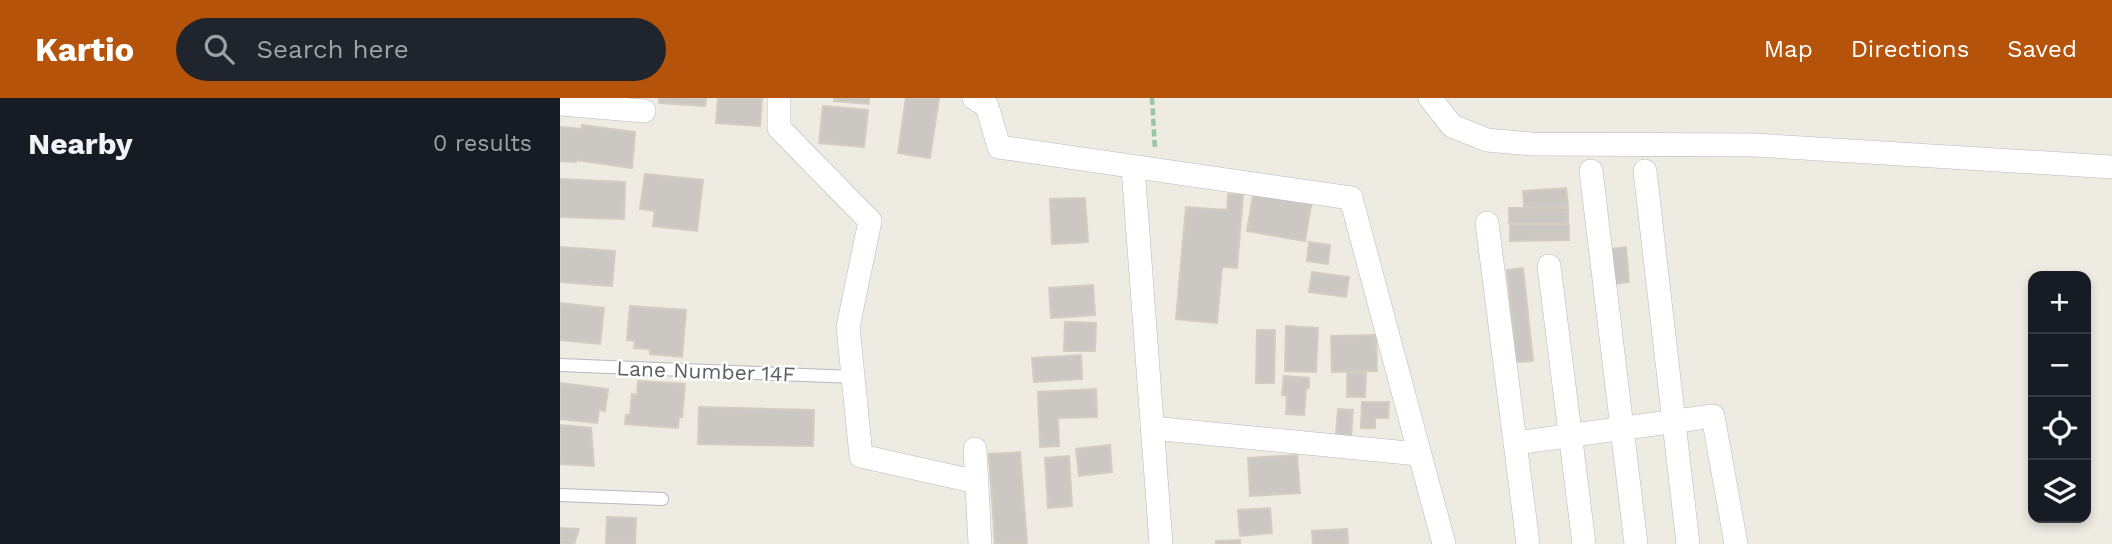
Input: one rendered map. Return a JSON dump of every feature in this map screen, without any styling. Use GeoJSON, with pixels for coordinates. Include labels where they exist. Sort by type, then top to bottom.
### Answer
{"type":"FeatureCollection","features":[{"type":"Feature","properties":{"kind":"street"},"geometry":{"type":"LineString","coordinates":[[779,98],[779,128],[870,222],[848,327],[861,456],[977,482]]}},
{"type":"Feature","properties":{"kind":"street"},"geometry":{"type":"LineString","coordinates":[[1430,98],[1452,126],[1487,140],[1532,144],[1754,145],[2112,167]]}},
{"type":"Feature","properties":{"kind":"street"},"geometry":{"type":"LineString","coordinates":[[983,101],[999,148],[1352,198],[1444,544]]}},
{"type":"Feature","properties":{"kind":"street"},"geometry":{"type":"LineString","coordinates":[[560,104],[644,111]]}},
{"type":"Feature","properties":{"kind":"street"},"geometry":{"type":"LineString","coordinates":[[1133,167],[1161,544]]}},
{"type":"Feature","properties":{"kind":"street"},"geometry":{"type":"LineString","coordinates":[[1591,171],[1636,544]]}},
{"type":"Feature","properties":{"kind":"street"},"geometry":{"type":"LineString","coordinates":[[1645,171],[1676,421],[1688,544]]}},
{"type":"Feature","properties":{"kind":"street"},"geometry":{"type":"LineString","coordinates":[[1487,223],[1528,544]]}},
{"type":"Feature","properties":{"kind":"street"},"geometry":{"type":"LineString","coordinates":[[1549,266],[1584,544]]}},
{"type":"Feature","properties":{"kind":"street"},"geometry":{"type":"LineString","coordinates":[[1515,443],[1713,416],[1736,544]]}},
{"type":"Feature","properties":{"kind":"street"},"geometry":{"type":"LineString","coordinates":[[1152,428],[1418,454]]}},
{"type":"Feature","properties":{"kind":"street"},"geometry":{"type":"LineString","coordinates":[[975,449],[980,544]]}},
{"type":"Feature","properties":{"kind":"lane","name":"Lane Number 14F"},"geometry":{"type":"LineString","coordinates":[[560,365],[853,377]]}},
{"type":"Feature","properties":{"kind":"lane"},"geometry":{"type":"LineString","coordinates":[[560,495],[662,499]]}},
{"type":"Feature","properties":{"kind":"path"},"geometry":{"type":"LineString","coordinates":[[1152,98],[1156,170]]}},
{"type":"Feature","properties":{"kind":"building"},"geometry":{"type":"Polygon","coordinates":[[[659,98],[706,98],[705,106],[659,103],[659,98]]]}},
{"type":"Feature","properties":{"kind":"building"},"geometry":{"type":"Polygon","coordinates":[[[718,98],[762,98],[760,126],[716,123],[718,98]]]}},
{"type":"Feature","properties":{"kind":"building"},"geometry":{"type":"Polygon","coordinates":[[[835,98],[869,98],[869,104],[834,101],[835,98]]]}},
{"type":"Feature","properties":{"kind":"building"},"geometry":{"type":"Polygon","coordinates":[[[906,98],[939,98],[930,158],[898,153],[906,98]]]}},
{"type":"Feature","properties":{"kind":"building"},"geometry":{"type":"Polygon","coordinates":[[[823,106],[868,110],[864,147],[819,143],[823,106]]]}},
{"type":"Feature","properties":{"kind":"building"},"geometry":{"type":"Polygon","coordinates":[[[582,125],[635,132],[632,168],[576,160],[560,161],[560,127],[582,129],[582,125]]]}},
{"type":"Feature","properties":{"kind":"building"},"geometry":{"type":"Polygon","coordinates":[[[645,174],[703,180],[697,231],[653,226],[655,211],[640,209],[645,174]]]}},
{"type":"Feature","properties":{"kind":"building"},"geometry":{"type":"Polygon","coordinates":[[[560,179],[625,182],[624,219],[560,217],[560,179]]]}},
{"type":"Feature","properties":{"kind":"building"},"geometry":{"type":"Polygon","coordinates":[[[1566,188],[1568,206],[1524,207],[1523,191],[1566,188]]]}},
{"type":"Feature","properties":{"kind":"building"},"geometry":{"type":"Polygon","coordinates":[[[1254,190],[1312,200],[1305,241],[1247,231],[1254,190]]]}},
{"type":"Feature","properties":{"kind":"building"},"geometry":{"type":"Polygon","coordinates":[[[1228,194],[1243,195],[1237,268],[1222,267],[1217,323],[1176,319],[1186,207],[1227,210],[1228,194]]]}},
{"type":"Feature","properties":{"kind":"building"},"geometry":{"type":"Polygon","coordinates":[[[1085,198],[1088,242],[1052,244],[1050,199],[1085,198]]]}},
{"type":"Feature","properties":{"kind":"building"},"geometry":{"type":"Polygon","coordinates":[[[1509,208],[1568,208],[1568,223],[1509,223],[1509,208]]]}},
{"type":"Feature","properties":{"kind":"building"},"geometry":{"type":"Polygon","coordinates":[[[1510,225],[1569,225],[1569,240],[1510,241],[1510,225]]]}},
{"type":"Feature","properties":{"kind":"building"},"geometry":{"type":"Polygon","coordinates":[[[1309,242],[1330,245],[1328,264],[1307,261],[1309,242]]]}},
{"type":"Feature","properties":{"kind":"building"},"geometry":{"type":"Polygon","coordinates":[[[560,247],[615,251],[612,286],[560,282],[560,247]]]}},
{"type":"Feature","properties":{"kind":"building"},"geometry":{"type":"Polygon","coordinates":[[[1626,247],[1629,282],[1614,284],[1610,249],[1626,247]]]}},
{"type":"Feature","properties":{"kind":"building"},"geometry":{"type":"Polygon","coordinates":[[[1523,268],[1533,361],[1517,362],[1507,270],[1523,268]]]}},
{"type":"Feature","properties":{"kind":"building"},"geometry":{"type":"Polygon","coordinates":[[[1312,272],[1349,277],[1346,297],[1309,292],[1312,272]]]}},
{"type":"Feature","properties":{"kind":"building"},"geometry":{"type":"Polygon","coordinates":[[[1093,285],[1095,315],[1051,318],[1049,288],[1093,285]]]}},
{"type":"Feature","properties":{"kind":"building"},"geometry":{"type":"Polygon","coordinates":[[[560,303],[604,308],[600,344],[560,340],[560,303]]]}},
{"type":"Feature","properties":{"kind":"building"},"geometry":{"type":"Polygon","coordinates":[[[630,306],[686,310],[682,357],[650,354],[650,349],[634,348],[635,341],[627,340],[630,306]]]}},
{"type":"Feature","properties":{"kind":"building"},"geometry":{"type":"Polygon","coordinates":[[[1065,322],[1096,323],[1095,351],[1064,351],[1065,322]]]}},
{"type":"Feature","properties":{"kind":"building"},"geometry":{"type":"Polygon","coordinates":[[[1286,326],[1318,328],[1316,372],[1285,371],[1286,326]]]}},
{"type":"Feature","properties":{"kind":"building"},"geometry":{"type":"Polygon","coordinates":[[[1257,330],[1275,330],[1274,383],[1256,383],[1257,330]]]}},
{"type":"Feature","properties":{"kind":"building"},"geometry":{"type":"Polygon","coordinates":[[[1376,335],[1377,371],[1332,372],[1331,336],[1376,335]]]}},
{"type":"Feature","properties":{"kind":"building"},"geometry":{"type":"Polygon","coordinates":[[[1081,355],[1082,379],[1034,382],[1032,358],[1081,355]]]}},
{"type":"Feature","properties":{"kind":"building"},"geometry":{"type":"Polygon","coordinates":[[[1347,373],[1366,373],[1365,397],[1347,397],[1347,373]]]}},
{"type":"Feature","properties":{"kind":"building"},"geometry":{"type":"Polygon","coordinates":[[[1284,376],[1309,378],[1304,415],[1286,414],[1287,396],[1282,395],[1284,376]]]}},
{"type":"Feature","properties":{"kind":"building"},"geometry":{"type":"Polygon","coordinates":[[[638,381],[685,384],[682,417],[679,417],[678,428],[625,424],[626,415],[630,415],[632,394],[637,395],[638,381]]]}},
{"type":"Feature","properties":{"kind":"building"},"geometry":{"type":"Polygon","coordinates":[[[560,383],[608,389],[605,411],[599,410],[597,423],[560,419],[560,383]]]}},
{"type":"Feature","properties":{"kind":"building"},"geometry":{"type":"Polygon","coordinates":[[[1096,389],[1097,417],[1058,418],[1059,446],[1040,447],[1038,392],[1096,389]]]}},
{"type":"Feature","properties":{"kind":"building"},"geometry":{"type":"Polygon","coordinates":[[[1362,402],[1389,402],[1388,418],[1375,418],[1375,428],[1361,428],[1362,402]]]}},
{"type":"Feature","properties":{"kind":"building"},"geometry":{"type":"Polygon","coordinates":[[[699,407],[814,410],[813,446],[698,444],[699,407]]]}},
{"type":"Feature","properties":{"kind":"building"},"geometry":{"type":"Polygon","coordinates":[[[1338,409],[1353,410],[1351,435],[1336,434],[1338,409]]]}},
{"type":"Feature","properties":{"kind":"building"},"geometry":{"type":"Polygon","coordinates":[[[560,425],[591,428],[594,466],[560,464],[560,425]]]}},
{"type":"Feature","properties":{"kind":"building"},"geometry":{"type":"Polygon","coordinates":[[[1110,445],[1112,472],[1079,476],[1076,449],[1110,445]]]}},
{"type":"Feature","properties":{"kind":"building"},"geometry":{"type":"Polygon","coordinates":[[[1020,452],[1027,544],[995,544],[989,454],[1020,452]]]}},
{"type":"Feature","properties":{"kind":"building"},"geometry":{"type":"Polygon","coordinates":[[[1297,455],[1300,493],[1250,496],[1248,458],[1297,455]]]}},
{"type":"Feature","properties":{"kind":"building"},"geometry":{"type":"Polygon","coordinates":[[[1069,456],[1072,506],[1048,508],[1045,458],[1069,456]]]}},
{"type":"Feature","properties":{"kind":"building"},"geometry":{"type":"Polygon","coordinates":[[[1270,508],[1272,533],[1240,536],[1238,510],[1270,508]]]}},
{"type":"Feature","properties":{"kind":"building"},"geometry":{"type":"Polygon","coordinates":[[[607,517],[636,518],[635,544],[606,544],[607,517]]]}},
{"type":"Feature","properties":{"kind":"building"},"geometry":{"type":"Polygon","coordinates":[[[560,528],[579,529],[574,544],[560,544],[560,528]]]}},
{"type":"Feature","properties":{"kind":"building"},"geometry":{"type":"Polygon","coordinates":[[[1347,529],[1348,544],[1313,544],[1312,531],[1347,529]]]}},
{"type":"Feature","properties":{"kind":"building"},"geometry":{"type":"Polygon","coordinates":[[[1240,540],[1240,544],[1216,544],[1216,541],[1240,540]]]}}]}
